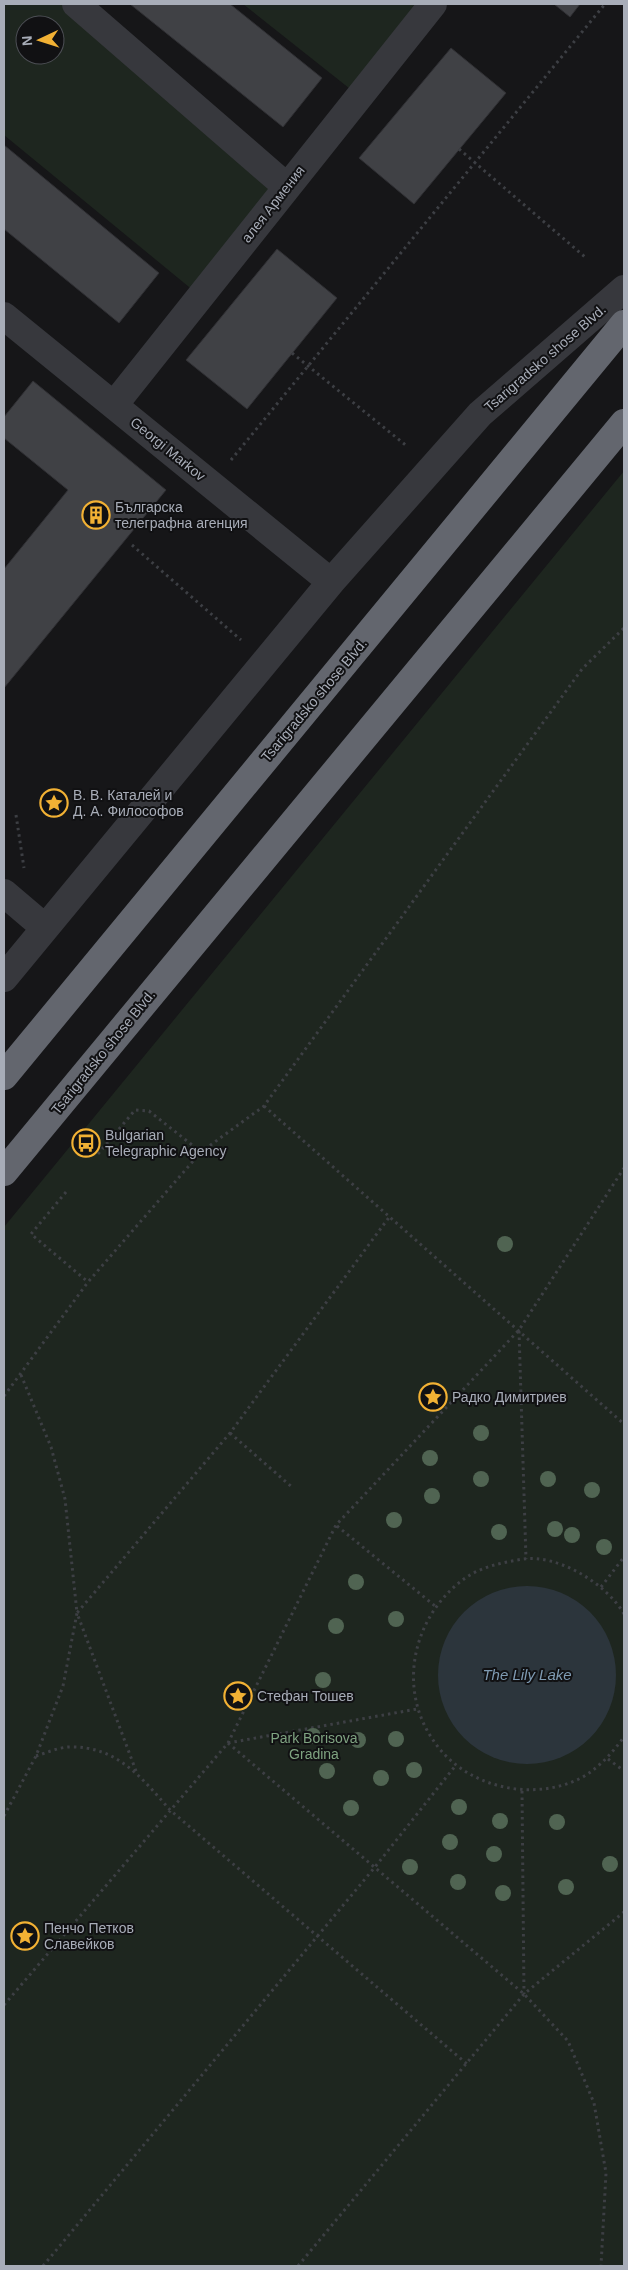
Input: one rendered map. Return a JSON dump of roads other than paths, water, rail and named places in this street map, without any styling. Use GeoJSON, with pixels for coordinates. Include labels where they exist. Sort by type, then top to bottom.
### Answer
{"type":"FeatureCollection","features":[{"type":"Feature","properties":{"kind":"highway","name":"Tsarigradsko shose Blvd."},"geometry":{"type":"LineString","coordinates":[[4,1076],[624,324]]}},
{"type":"Feature","properties":{"kind":"highway","name":"Tsarigradsko shose Blvd."},"geometry":{"type":"LineString","coordinates":[[4,1172],[624,423]]}},
{"type":"Feature","properties":{"kind":"street"},"geometry":{"type":"LineString","coordinates":[[76,4],[286,187]]}},
{"type":"Feature","properties":{"kind":"street","name":"алея Армения"},"geometry":{"type":"LineString","coordinates":[[114,405],[433,4]]}},
{"type":"Feature","properties":{"kind":"street","name":"Tsarigradsko shose Blvd."},"geometry":{"type":"LineString","coordinates":[[4,978],[331,582],[480,414],[624,289]]}},
{"type":"Feature","properties":{"kind":"street","name":"Georgi Markov"},"geometry":{"type":"LineString","coordinates":[[4,316],[331,582]]}},
{"type":"Feature","properties":{"kind":"street"},"geometry":{"type":"LineString","coordinates":[[4,893],[44,928]]}},
{"type":"Feature","properties":{"kind":"water","name":"The Lily Lake"},"geometry":{"type":"Polygon","coordinates":[[[527,1586],[561,1593],[576,1601],[590,1612],[601,1626],[609,1641],[616,1675],[609,1709],[601,1724],[590,1738],[576,1749],[561,1757],[527,1764],[493,1757],[478,1749],[464,1738],[453,1724],[445,1709],[438,1675],[445,1641],[453,1626],[464,1612],[478,1601],[493,1593],[527,1586]]]}},
{"type":"Feature","properties":{"kind":"place","name":"Българска телеграфна агенция"},"geometry":{"type":"Point","coordinates":[96,515]}},
{"type":"Feature","properties":{"kind":"place","name":"В. В. Каталей и Д. А. Философов"},"geometry":{"type":"Point","coordinates":[54,803]}},
{"type":"Feature","properties":{"kind":"place","name":"Bulgarian Telegraphic Agency"},"geometry":{"type":"Point","coordinates":[86,1143]}},
{"type":"Feature","properties":{"kind":"place","name":"Радко Димитриев"},"geometry":{"type":"Point","coordinates":[433,1397]}},
{"type":"Feature","properties":{"kind":"place","name":"Стефан Тошев"},"geometry":{"type":"Point","coordinates":[238,1696]}},
{"type":"Feature","properties":{"kind":"place","name":"Пенчо Петков Славейков"},"geometry":{"type":"Point","coordinates":[25,1936]}},
{"type":"Feature","properties":{"kind":"park label","name":"Park Borisova Gradina"},"geometry":{"type":"Point","coordinates":[314,1746]}}]}
